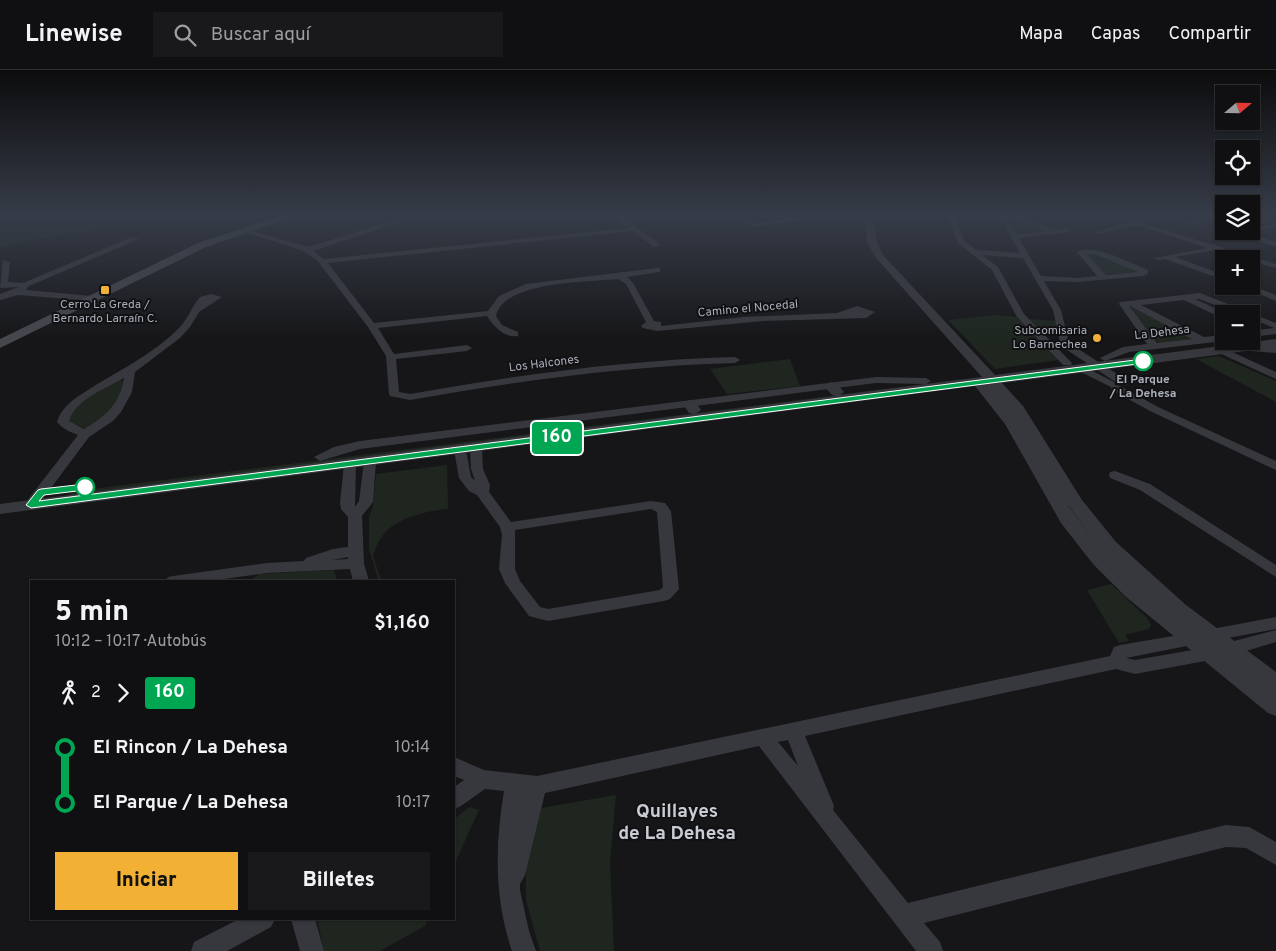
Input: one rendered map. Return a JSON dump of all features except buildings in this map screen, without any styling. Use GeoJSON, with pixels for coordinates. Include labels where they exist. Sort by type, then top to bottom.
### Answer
{"type":"FeatureCollection","features":[{"type":"Feature","properties":{"kind":"main road"},"geometry":{"type":"LineString","coordinates":[[0,344],[179,256]]}},
{"type":"Feature","properties":{"kind":"street"},"geometry":{"type":"LineString","coordinates":[[0,297],[96,256]]}},
{"type":"Feature","properties":{"kind":"street","name":"Los Halcones"},"geometry":{"type":"LineString","coordinates":[[316,256],[323,261],[372,326],[391,357],[394,394],[410,398],[488,384],[643,365],[735,360]]}},
{"type":"Feature","properties":{"kind":"street"},"geometry":{"type":"LineString","coordinates":[[323,261],[376,256]]}},
{"type":"Feature","properties":{"kind":"street"},"geometry":{"type":"LineString","coordinates":[[880,256],[902,281],[908,301],[983,378],[1024,416],[1067,491],[1096,530],[1141,588],[1191,639]]}},
{"type":"Feature","properties":{"kind":"street"},"geometry":{"type":"LineString","coordinates":[[980,256],[993,267],[1020,315],[1067,363]]}},
{"type":"Feature","properties":{"kind":"street"},"geometry":{"type":"LineString","coordinates":[[1025,256],[1059,314],[1064,344],[1095,363],[1143,404],[1195,423],[1276,458]]}},
{"type":"Feature","properties":{"kind":"street"},"geometry":{"type":"LineString","coordinates":[[1085,256],[1103,277]]}},
{"type":"Feature","properties":{"kind":"street"},"geometry":{"type":"LineString","coordinates":[[1038,278],[1072,280],[1142,274],[1145,272],[1106,256]]}},
{"type":"Feature","properties":{"kind":"street"},"geometry":{"type":"LineString","coordinates":[[1158,258],[1173,256]]}},
{"type":"Feature","properties":{"kind":"street"},"geometry":{"type":"LineString","coordinates":[[1168,257],[1215,275]]}},
{"type":"Feature","properties":{"kind":"street"},"geometry":{"type":"LineString","coordinates":[[6,262],[2,285],[92,299]]}},
{"type":"Feature","properties":{"kind":"street"},"geometry":{"type":"LineString","coordinates":[[1260,262],[1276,266]]}},
{"type":"Feature","properties":{"kind":"street"},"geometry":{"type":"LineString","coordinates":[[491,314],[495,304],[502,298],[529,286],[620,276],[647,271]]}},
{"type":"Feature","properties":{"kind":"street","name":"Camino el Nocedal"},"geometry":{"type":"LineString","coordinates":[[620,276],[629,283],[655,325],[683,328],[744,320],[839,316]]}},
{"type":"Feature","properties":{"kind":"street"},"geometry":{"type":"LineString","coordinates":[[1260,294],[1275,302]]}},
{"type":"Feature","properties":{"kind":"street"},"geometry":{"type":"LineString","coordinates":[[1184,297],[1215,312]]}},
{"type":"Feature","properties":{"kind":"street"},"geometry":{"type":"LineString","coordinates":[[1154,346],[1123,306],[1131,303],[1184,297],[1206,297],[1227,305]]}},
{"type":"Feature","properties":{"kind":"street"},"geometry":{"type":"LineString","coordinates":[[1131,303],[1202,340]]}},
{"type":"Feature","properties":{"kind":"street"},"geometry":{"type":"LineString","coordinates":[[85,434],[66,426],[62,419],[65,413],[84,397],[130,372],[185,327],[198,310]]}},
{"type":"Feature","properties":{"kind":"street"},"geometry":{"type":"LineString","coordinates":[[372,326],[491,314]]}},
{"type":"Feature","properties":{"kind":"street"},"geometry":{"type":"LineString","coordinates":[[491,314],[500,326],[515,334]]}},
{"type":"Feature","properties":{"kind":"street"},"geometry":{"type":"LineString","coordinates":[[1260,319],[1276,326]]}},
{"type":"Feature","properties":{"kind":"street"},"geometry":{"type":"LineString","coordinates":[[1260,335],[1276,331]]}},
{"type":"Feature","properties":{"kind":"street"},"geometry":{"type":"LineString","coordinates":[[1040,335],[1062,336]]}},
{"type":"Feature","properties":{"kind":"street"},"geometry":{"type":"LineString","coordinates":[[1260,338],[1276,337]]}},
{"type":"Feature","properties":{"kind":"street","name":"La Dehesa"},"geometry":{"type":"LineString","coordinates":[[1095,363],[1121,351],[1202,340],[1215,343]]}},
{"type":"Feature","properties":{"kind":"street"},"geometry":{"type":"LineString","coordinates":[[1260,340],[1276,344]]}},
{"type":"Feature","properties":{"kind":"street"},"geometry":{"type":"LineString","coordinates":[[1260,343],[1276,350]]}},
{"type":"Feature","properties":{"kind":"street"},"geometry":{"type":"LineString","coordinates":[[0,498],[834,389],[983,378],[1067,363],[1095,363],[1215,344]]}},
{"type":"Feature","properties":{"kind":"street"},"geometry":{"type":"LineString","coordinates":[[0,509],[476,448],[1215,345]]}},
{"type":"Feature","properties":{"kind":"street"},"geometry":{"type":"LineString","coordinates":[[391,357],[467,348]]}},
{"type":"Feature","properties":{"kind":"street"},"geometry":{"type":"LineString","coordinates":[[1232,350],[1276,376]]}},
{"type":"Feature","properties":{"kind":"street"},"geometry":{"type":"LineString","coordinates":[[1095,363],[1120,386]]}},
{"type":"Feature","properties":{"kind":"street"},"geometry":{"type":"LineString","coordinates":[[31,505],[85,434],[108,419],[117,410],[127,392],[130,372]]}},
{"type":"Feature","properties":{"kind":"street"},"geometry":{"type":"LineString","coordinates":[[983,378],[1012,422],[1074,529],[1100,559],[1217,646],[1276,685]]}},
{"type":"Feature","properties":{"kind":"street"},"geometry":{"type":"LineString","coordinates":[[1195,423],[1276,466]]}},
{"type":"Feature","properties":{"kind":"street"},"geometry":{"type":"LineString","coordinates":[[476,448],[477,469],[483,484],[482,492]]}},
{"type":"Feature","properties":{"kind":"street"},"geometry":{"type":"LineString","coordinates":[[460,450],[463,471],[469,484],[482,492],[507,527],[509,535],[506,564],[510,576],[532,610],[539,614],[548,615],[664,595],[672,588],[664,511],[660,506],[651,504],[507,527]]}},
{"type":"Feature","properties":{"kind":"street"},"geometry":{"type":"LineString","coordinates":[[361,580],[355,558],[356,516],[366,504],[370,462]]}},
{"type":"Feature","properties":{"kind":"street"},"geometry":{"type":"LineString","coordinates":[[350,464],[348,508],[356,516]]}},
{"type":"Feature","properties":{"kind":"street"},"geometry":{"type":"LineString","coordinates":[[463,471],[477,469]]}},
{"type":"Feature","properties":{"kind":"street"},"geometry":{"type":"LineString","coordinates":[[1115,475],[1138,483],[1276,572]]}},
{"type":"Feature","properties":{"kind":"street"},"geometry":{"type":"LineString","coordinates":[[348,489],[358,489],[368,485]]}},
{"type":"Feature","properties":{"kind":"street"},"geometry":{"type":"LineString","coordinates":[[1074,529],[1086,533],[1096,530]]}},
{"type":"Feature","properties":{"kind":"street"},"geometry":{"type":"LineString","coordinates":[[187,580],[244,576],[355,558]]}},
{"type":"Feature","properties":{"kind":"street"},"geometry":{"type":"LineString","coordinates":[[1217,646],[1276,623]]}},
{"type":"Feature","properties":{"kind":"street"},"geometry":{"type":"LineString","coordinates":[[455,767],[482,779],[515,784],[537,784],[1116,662],[1135,667],[1217,646],[1276,636]]}},
{"type":"Feature","properties":{"kind":"street"},"geometry":{"type":"LineString","coordinates":[[1116,662],[1120,652],[1191,639],[1217,646],[1276,706]]}},
{"type":"Feature","properties":{"kind":"street"},"geometry":{"type":"LineString","coordinates":[[793,730],[829,821]]}},
{"type":"Feature","properties":{"kind":"street"},"geometry":{"type":"LineString","coordinates":[[762,736],[931,951]]}},
{"type":"Feature","properties":{"kind":"street"},"geometry":{"type":"LineString","coordinates":[[455,798],[482,779]]}},
{"type":"Feature","properties":{"kind":"street"},"geometry":{"type":"LineString","coordinates":[[515,784],[509,818],[509,897],[524,951]]}},
{"type":"Feature","properties":{"kind":"street"},"geometry":{"type":"LineString","coordinates":[[509,897],[537,784]]}},
{"type":"Feature","properties":{"kind":"street"},"geometry":{"type":"LineString","coordinates":[[903,916],[1226,836],[1249,838],[1276,854]]}},
{"type":"Feature","properties":{"kind":"street"},"geometry":{"type":"LineString","coordinates":[[204,951],[261,920]]}},
{"type":"Feature","properties":{"kind":"street"},"geometry":{"type":"LineString","coordinates":[[303,920],[312,951]]}},
{"type":"Feature","properties":{"kind":"shaded area"},"geometry":{"type":"Polygon","coordinates":[[[1089,256],[1102,256],[1141,272],[1102,274],[1089,256]]]}},
{"type":"Feature","properties":{"kind":"shaded area"},"geometry":{"type":"Polygon","coordinates":[[[1128,306],[1193,339],[1160,343],[1156,341],[1128,306]]]}},
{"type":"Feature","properties":{"kind":"shaded area"},"geometry":{"type":"Polygon","coordinates":[[[997,315],[1016,317],[1034,332],[1058,360],[995,369],[948,320],[997,315]]]}},
{"type":"Feature","properties":{"kind":"shaded area"},"geometry":{"type":"Polygon","coordinates":[[[1029,319],[1058,321],[1057,332],[1045,332],[1029,319]]]}},
{"type":"Feature","properties":{"kind":"shaded area"},"geometry":{"type":"Polygon","coordinates":[[[1219,356],[1276,381],[1276,402],[1196,359],[1219,356]]]}},
{"type":"Feature","properties":{"kind":"shaded area"},"geometry":{"type":"Polygon","coordinates":[[[790,359],[800,386],[727,394],[710,369],[790,359]]]}},
{"type":"Feature","properties":{"kind":"shaded area"},"geometry":{"type":"Polygon","coordinates":[[[963,379],[969,380],[72,496],[68,493],[76,491],[963,379]]]}},
{"type":"Feature","properties":{"kind":"shaded area"},"geometry":{"type":"Polygon","coordinates":[[[120,380],[123,381],[119,398],[106,414],[86,429],[68,421],[83,401],[104,387],[120,380]]]}},
{"type":"Feature","properties":{"kind":"shaded area"},"geometry":{"type":"Polygon","coordinates":[[[447,465],[448,509],[430,512],[402,521],[387,531],[378,542],[373,556],[380,577],[383,580],[379,580],[369,550],[369,517],[373,506],[376,474],[447,465]]]}},
{"type":"Feature","properties":{"kind":"shaded area"},"geometry":{"type":"Polygon","coordinates":[[[334,570],[337,580],[252,580],[259,574],[334,570]]]}},
{"type":"Feature","properties":{"kind":"shaded area"},"geometry":{"type":"Polygon","coordinates":[[[1111,584],[1147,618],[1151,625],[1149,629],[1125,635],[1129,641],[1119,643],[1087,590],[1111,584]]]}},
{"type":"Feature","properties":{"kind":"shaded area"},"geometry":{"type":"Polygon","coordinates":[[[616,795],[610,862],[614,951],[540,951],[526,900],[526,858],[541,808],[616,795]]]}},
{"type":"Feature","properties":{"kind":"shaded area"},"geometry":{"type":"Polygon","coordinates":[[[470,807],[479,810],[455,863],[455,818],[470,807]]]}},
{"type":"Feature","properties":{"kind":"shaded area"},"geometry":{"type":"Polygon","coordinates":[[[317,920],[428,920],[425,926],[380,951],[324,951],[317,920]]]}},
{"type":"Feature","properties":{"kind":"bus line","name":"160"},"geometry":{"type":"LineString","coordinates":[[85,487],[41,492],[31,505],[1143,361]]}},
{"type":"Feature","properties":{"kind":"place","name":"Cerro La Greda / Bernardo Larraín C."},"geometry":{"type":"Point","coordinates":[105,290]}},
{"type":"Feature","properties":{"kind":"place","name":"Subcomisaria Lo Barnechea"},"geometry":{"type":"Point","coordinates":[1097,338]}},
{"type":"Feature","properties":{"kind":"place","name":"El Parque / La Dehesa"},"geometry":{"type":"Point","coordinates":[1143,361]}},
{"type":"Feature","properties":{"kind":"district","name":"Quillayes de La Dehesa"},"geometry":{"type":"Point","coordinates":[677,823]}}]}
